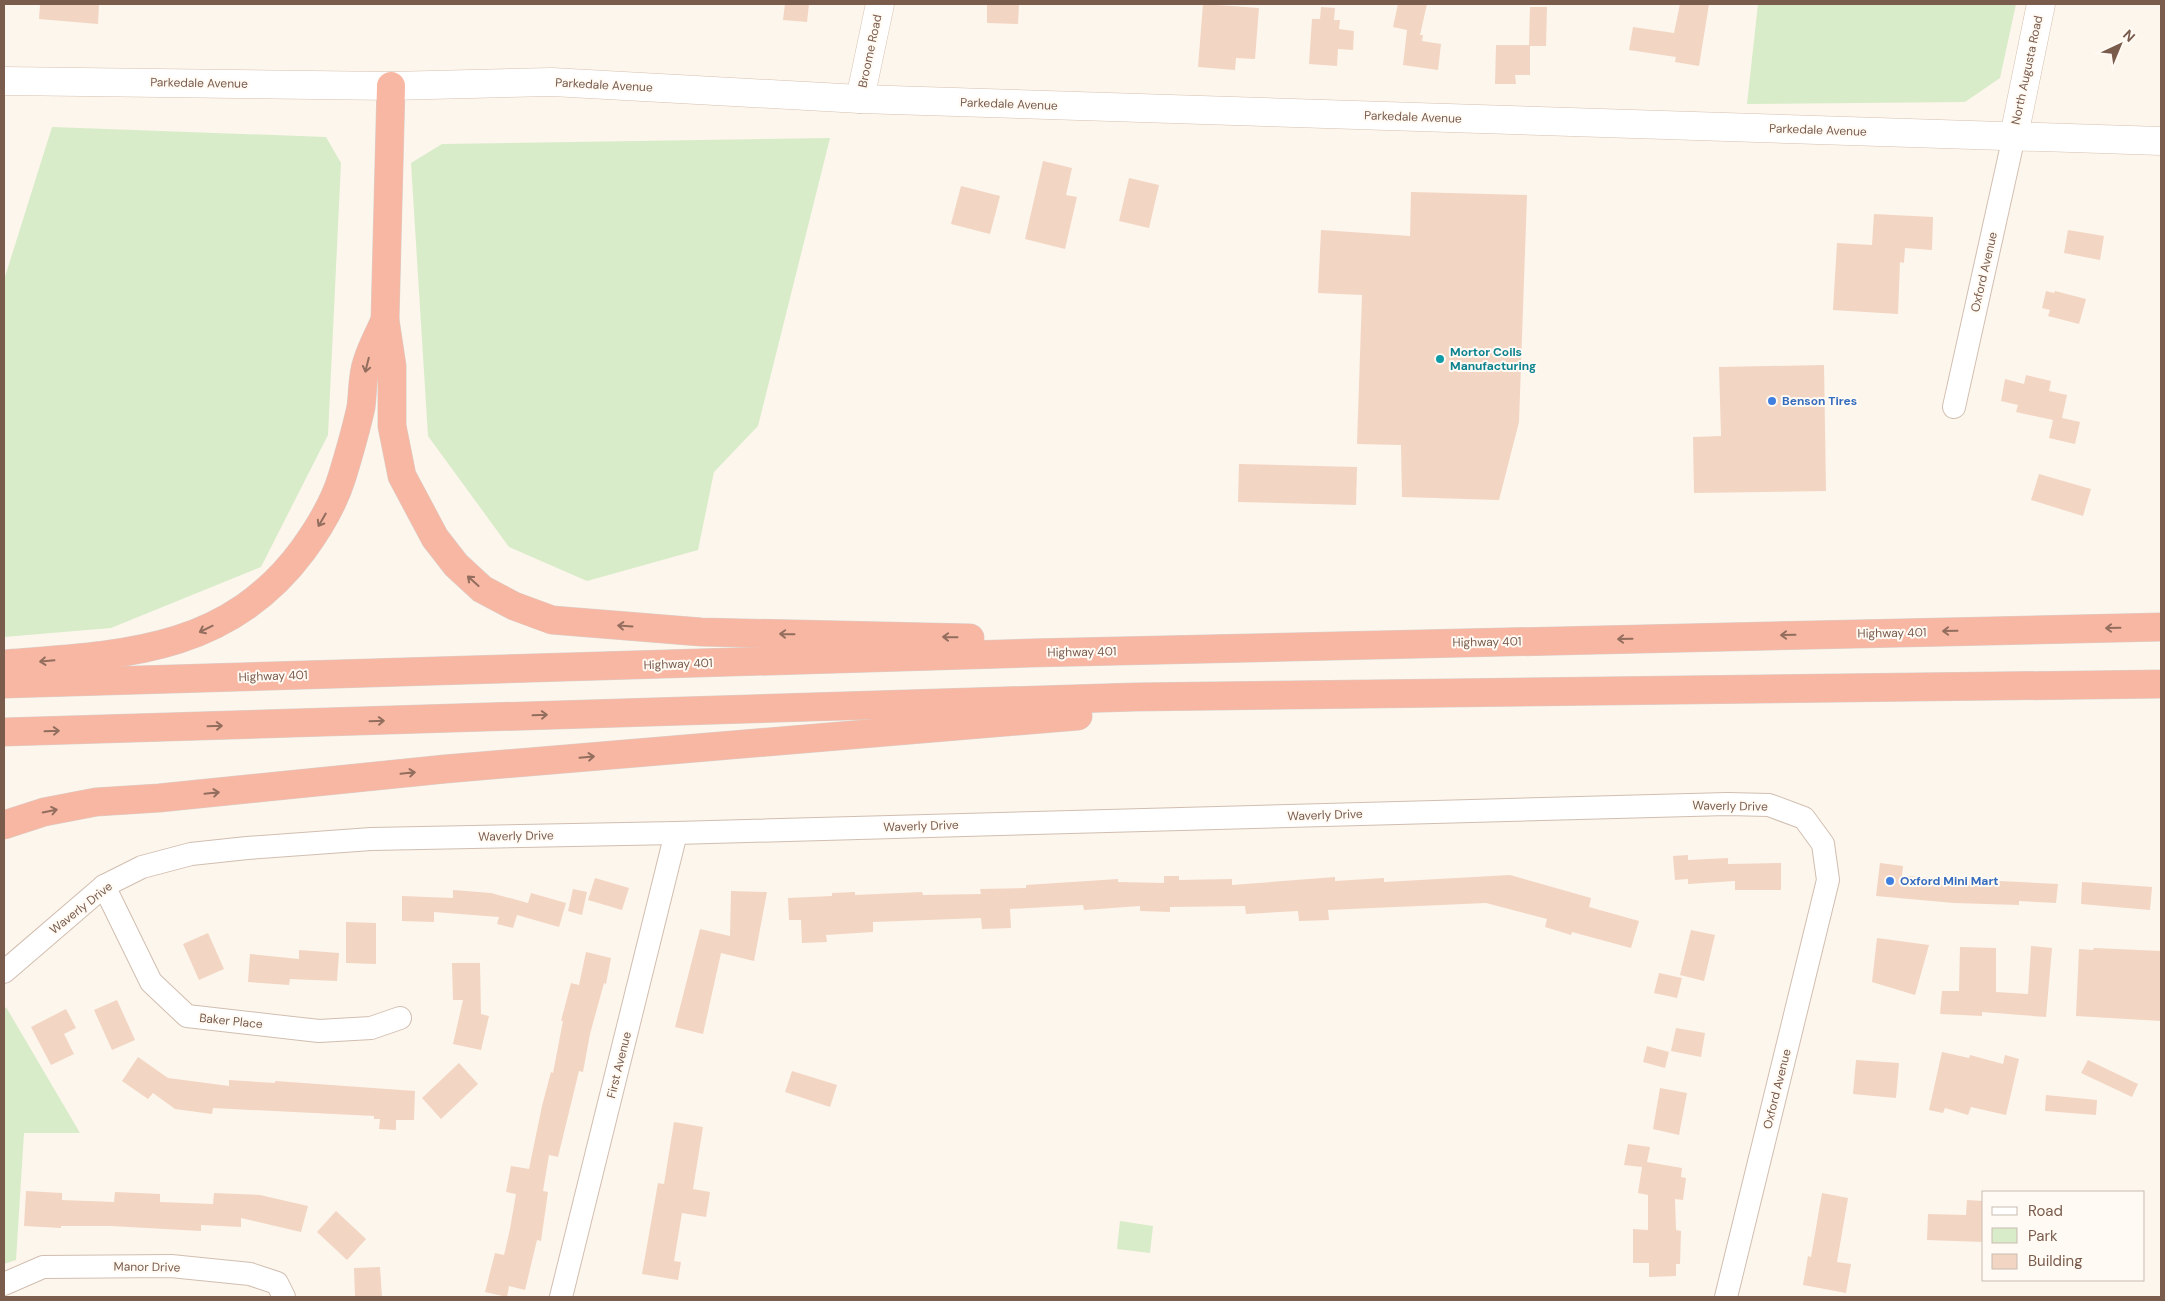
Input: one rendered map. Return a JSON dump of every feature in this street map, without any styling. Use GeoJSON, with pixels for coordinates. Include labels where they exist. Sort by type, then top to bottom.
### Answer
{"type":"FeatureCollection","features":[{"type":"Feature","properties":{"kind":"highway"},"geometry":{"type":"LineString","coordinates":[[391,86],[385,320],[392,366],[392,426],[402,476],[435,538],[456,565],[482,589],[514,606],[552,620],[701,632],[979,638],[1032,653]]}},
{"type":"Feature","properties":{"kind":"highway"},"geometry":{"type":"LineString","coordinates":[[4,664],[80,658],[147,648],[178,641],[207,630],[251,604],[279,579],[311,539],[331,504],[342,478],[361,407],[366,363],[385,320]]}},
{"type":"Feature","properties":{"kind":"highway","name":"Highway 401"},"geometry":{"type":"LineString","coordinates":[[4,684],[1032,653],[2161,626]]}},
{"type":"Feature","properties":{"kind":"highway"},"geometry":{"type":"LineString","coordinates":[[4,732],[1136,697],[2161,684]]}},
{"type":"Feature","properties":{"kind":"highway"},"geometry":{"type":"LineString","coordinates":[[4,825],[44,812],[96,802],[159,798],[445,769],[1082,716],[1136,697]]}},
{"type":"Feature","properties":{"kind":"main road","name":"Broome Road"},"geometry":{"type":"LineString","coordinates":[[860,99],[880,4]]}},
{"type":"Feature","properties":{"kind":"main road","name":"North Augusta Road"},"geometry":{"type":"LineString","coordinates":[[2014,136],[2041,4]]}},
{"type":"Feature","properties":{"kind":"main road","name":"Parkedale Avenue"},"geometry":{"type":"LineString","coordinates":[[4,81],[391,86],[552,82],[860,99],[2161,141]]}},
{"type":"Feature","properties":{"kind":"street","name":"Oxford Avenue"},"geometry":{"type":"LineString","coordinates":[[1954,407],[2014,136]]}},
{"type":"Feature","properties":{"kind":"street","name":"Waverly Drive"},"geometry":{"type":"LineString","coordinates":[[4,972],[104,886],[142,867],[190,854],[371,839],[676,833],[1707,804],[1770,805],[1804,818],[1823,844],[1828,880]]}},
{"type":"Feature","properties":{"kind":"street","name":"First Avenue"},"geometry":{"type":"LineString","coordinates":[[561,1297],[676,833]]}},
{"type":"Feature","properties":{"kind":"street","name":"Oxford Avenue"},"geometry":{"type":"LineString","coordinates":[[1726,1297],[1828,880]]}},
{"type":"Feature","properties":{"kind":"street","name":"Baker Place"},"geometry":{"type":"LineString","coordinates":[[104,886],[151,982],[187,1016],[319,1031],[371,1028],[400,1018]]}},
{"type":"Feature","properties":{"kind":"street","name":"Manor Drive"},"geometry":{"type":"LineString","coordinates":[[4,1284],[43,1267],[171,1266],[250,1274],[277,1283],[284,1297]]}},
{"type":"Feature","properties":{"kind":"green space"},"geometry":{"type":"Polygon","coordinates":[[[1758,4],[2016,4],[2000,78],[1965,102],[1747,104],[1758,4]]]}},
{"type":"Feature","properties":{"kind":"green space"},"geometry":{"type":"Polygon","coordinates":[[[52,127],[326,137],[341,163],[328,435],[261,567],[111,628],[4,637],[4,280],[52,127]]]}},
{"type":"Feature","properties":{"kind":"green space"},"geometry":{"type":"Polygon","coordinates":[[[830,138],[758,426],[714,472],[698,550],[587,581],[509,547],[428,436],[411,163],[442,144],[830,138]]]}},
{"type":"Feature","properties":{"kind":"green space"},"geometry":{"type":"Polygon","coordinates":[[[6,1007],[80,1133],[24,1133],[16,1260],[4,1264],[4,1010],[6,1007]]]}},
{"type":"Feature","properties":{"kind":"green space"},"geometry":{"type":"Polygon","coordinates":[[[1120,1221],[1153,1226],[1150,1253],[1117,1249],[1120,1221]]]}},
{"type":"Feature","properties":{"kind":"building"},"geometry":{"type":"Polygon","coordinates":[[[40,4],[99,4],[98,24],[39,19],[40,4]]]}},
{"type":"Feature","properties":{"kind":"building"},"geometry":{"type":"Polygon","coordinates":[[[785,4],[809,4],[807,22],[783,20],[785,4]]]}},
{"type":"Feature","properties":{"kind":"building"},"geometry":{"type":"Polygon","coordinates":[[[987,4],[1019,4],[1018,24],[987,23],[987,4]]]}},
{"type":"Feature","properties":{"kind":"building"},"geometry":{"type":"Polygon","coordinates":[[[1203,4],[1259,8],[1255,59],[1236,58],[1235,70],[1198,67],[1203,4]]]}},
{"type":"Feature","properties":{"kind":"building"},"geometry":{"type":"Polygon","coordinates":[[[1398,4],[1427,4],[1420,35],[1423,35],[1422,41],[1441,44],[1438,70],[1403,65],[1407,30],[1393,27],[1398,4]]]}},
{"type":"Feature","properties":{"kind":"building"},"geometry":{"type":"Polygon","coordinates":[[[1680,4],[1709,4],[1699,66],[1675,62],[1676,57],[1629,50],[1633,27],[1674,33],[1680,4]]]}},
{"type":"Feature","properties":{"kind":"building"},"geometry":{"type":"Polygon","coordinates":[[[1321,7],[1335,8],[1334,20],[1340,20],[1339,29],[1354,31],[1353,50],[1338,49],[1337,66],[1309,64],[1312,19],[1320,19],[1321,7]]]}},
{"type":"Feature","properties":{"kind":"building"},"geometry":{"type":"Polygon","coordinates":[[[1530,7],[1547,7],[1546,46],[1530,46],[1530,75],[1515,75],[1516,84],[1495,84],[1496,45],[1529,45],[1530,7]]]}},
{"type":"Feature","properties":{"kind":"building"},"geometry":{"type":"Polygon","coordinates":[[[1043,161],[1072,168],[1066,195],[1077,197],[1065,249],[1025,239],[1043,161]]]}},
{"type":"Feature","properties":{"kind":"building"},"geometry":{"type":"Polygon","coordinates":[[[1129,178],[1159,185],[1149,228],[1119,221],[1129,178]]]}},
{"type":"Feature","properties":{"kind":"building"},"geometry":{"type":"Polygon","coordinates":[[[961,186],[1000,196],[990,234],[951,224],[961,186]]]}},
{"type":"Feature","properties":{"kind":"building","name":"Mortor Coils Manufacturing"},"geometry":{"type":"Polygon","coordinates":[[[1411,192],[1527,195],[1519,422],[1499,500],[1402,497],[1401,445],[1357,444],[1362,295],[1318,293],[1321,230],[1410,236],[1411,192]]]}},
{"type":"Feature","properties":{"kind":"building"},"geometry":{"type":"Polygon","coordinates":[[[1874,214],[1933,217],[1932,250],[1905,248],[1904,263],[1900,262],[1898,314],[1833,310],[1837,243],[1872,245],[1874,214]]]}},
{"type":"Feature","properties":{"kind":"building"},"geometry":{"type":"Polygon","coordinates":[[[2068,230],[2104,236],[2100,260],[2064,253],[2068,230]]]}},
{"type":"Feature","properties":{"kind":"building"},"geometry":{"type":"Polygon","coordinates":[[[2046,291],[2054,293],[2055,291],[2086,299],[2079,324],[2048,316],[2050,310],[2042,308],[2046,291]]]}},
{"type":"Feature","properties":{"kind":"building","name":"Benson Tires"},"geometry":{"type":"Polygon","coordinates":[[[1824,365],[1826,491],[1694,493],[1693,437],[1721,436],[1719,367],[1824,365]]]}},
{"type":"Feature","properties":{"kind":"building"},"geometry":{"type":"Polygon","coordinates":[[[2026,375],[2051,381],[2049,391],[2067,395],[2062,418],[2080,422],[2075,444],[2049,438],[2053,420],[2016,412],[2018,405],[2001,401],[2005,379],[2024,384],[2026,375]]]}},
{"type":"Feature","properties":{"kind":"building"},"geometry":{"type":"Polygon","coordinates":[[[1239,464],[1357,467],[1356,505],[1238,502],[1239,464]]]}},
{"type":"Feature","properties":{"kind":"building"},"geometry":{"type":"Polygon","coordinates":[[[2039,474],[2091,489],[2083,516],[2031,500],[2039,474]]]}},
{"type":"Feature","properties":{"kind":"building"},"geometry":{"type":"Polygon","coordinates":[[[1688,855],[1688,860],[1728,858],[1728,864],[1781,863],[1781,890],[1735,890],[1735,881],[1688,884],[1688,879],[1675,880],[1673,856],[1688,855]]]}},
{"type":"Feature","properties":{"kind":"building"},"geometry":{"type":"Polygon","coordinates":[[[1880,863],[1903,866],[1902,876],[2058,884],[2056,903],[2019,901],[2019,905],[1954,903],[1876,896],[1880,863]]]}},
{"type":"Feature","properties":{"kind":"building"},"geometry":{"type":"Polygon","coordinates":[[[1510,875],[1591,898],[1589,907],[1639,921],[1631,948],[1572,932],[1571,935],[1545,927],[1547,919],[1486,903],[1328,910],[1329,920],[1299,921],[1298,911],[1246,914],[1245,906],[1170,907],[1170,912],[1140,911],[1140,906],[1084,910],[1083,905],[1010,909],[1011,928],[982,929],[981,918],[873,922],[873,932],[826,935],[827,942],[802,943],[801,920],[789,920],[788,898],[832,896],[832,893],[855,892],[855,895],[922,892],[923,895],[981,894],[980,889],[1026,888],[1026,885],[1118,879],[1118,882],[1164,883],[1164,876],[1179,876],[1179,880],[1232,879],[1232,885],[1335,877],[1335,881],[1384,878],[1384,882],[1510,875]]]}},
{"type":"Feature","properties":{"kind":"building"},"geometry":{"type":"Polygon","coordinates":[[[595,878],[629,888],[622,910],[588,900],[595,878]]]}},
{"type":"Feature","properties":{"kind":"building"},"geometry":{"type":"Polygon","coordinates":[[[2082,882],[2152,887],[2150,910],[2081,904],[2082,882]]]}},
{"type":"Feature","properties":{"kind":"building"},"geometry":{"type":"Polygon","coordinates":[[[573,889],[587,892],[582,915],[568,911],[573,889]]]}},
{"type":"Feature","properties":{"kind":"building"},"geometry":{"type":"Polygon","coordinates":[[[453,890],[491,893],[528,903],[531,893],[566,903],[559,927],[517,915],[513,928],[497,924],[499,917],[434,912],[434,922],[402,921],[402,896],[453,898],[453,890]]]}},
{"type":"Feature","properties":{"kind":"building"},"geometry":{"type":"Polygon","coordinates":[[[731,891],[767,892],[754,961],[721,953],[703,1034],[675,1027],[700,929],[730,936],[731,891]]]}},
{"type":"Feature","properties":{"kind":"building"},"geometry":{"type":"Polygon","coordinates":[[[346,922],[376,923],[376,964],[346,963],[346,922]]]}},
{"type":"Feature","properties":{"kind":"building"},"geometry":{"type":"Polygon","coordinates":[[[1691,930],[1715,935],[1704,981],[1680,975],[1691,930]]]}},
{"type":"Feature","properties":{"kind":"building"},"geometry":{"type":"Polygon","coordinates":[[[208,933],[224,969],[199,980],[183,944],[208,933]]]}},
{"type":"Feature","properties":{"kind":"building"},"geometry":{"type":"Polygon","coordinates":[[[1877,938],[1929,945],[1915,995],[1872,982],[1877,938]]]}},
{"type":"Feature","properties":{"kind":"building"},"geometry":{"type":"Polygon","coordinates":[[[2031,946],[2052,948],[2046,1017],[1982,1012],[1982,1016],[1940,1014],[1942,991],[1959,991],[1960,947],[1996,948],[1996,992],[2028,994],[2031,946]]]}},
{"type":"Feature","properties":{"kind":"building"},"geometry":{"type":"Polygon","coordinates":[[[2094,948],[2161,951],[2161,1021],[2076,1016],[2079,949],[2093,950],[2094,948]]]}},
{"type":"Feature","properties":{"kind":"building"},"geometry":{"type":"Polygon","coordinates":[[[299,950],[339,953],[337,981],[290,979],[289,985],[248,982],[250,954],[299,959],[299,950]]]}},
{"type":"Feature","properties":{"kind":"building"},"geometry":{"type":"Polygon","coordinates":[[[586,952],[611,958],[606,984],[604,983],[590,1034],[583,1072],[579,1071],[558,1157],[549,1155],[543,1191],[548,1192],[541,1241],[537,1240],[525,1290],[509,1286],[507,1297],[485,1292],[495,1253],[504,1255],[510,1229],[516,1194],[506,1192],[511,1166],[529,1169],[542,1106],[551,1072],[553,1073],[563,1021],[561,1021],[571,983],[579,985],[586,952]]]}},
{"type":"Feature","properties":{"kind":"building"},"geometry":{"type":"Polygon","coordinates":[[[452,963],[480,963],[481,1014],[489,1016],[481,1050],[453,1044],[463,1000],[453,1000],[452,963]]]}},
{"type":"Feature","properties":{"kind":"building"},"geometry":{"type":"Polygon","coordinates":[[[1659,973],[1682,978],[1677,998],[1654,993],[1659,973]]]}},
{"type":"Feature","properties":{"kind":"building"},"geometry":{"type":"Polygon","coordinates":[[[117,1000],[135,1040],[112,1050],[94,1010],[117,1000]]]}},
{"type":"Feature","properties":{"kind":"building"},"geometry":{"type":"Polygon","coordinates":[[[66,1009],[76,1028],[64,1034],[74,1054],[51,1065],[31,1027],[66,1009]]]}},
{"type":"Feature","properties":{"kind":"building"},"geometry":{"type":"Polygon","coordinates":[[[1676,1028],[1705,1033],[1701,1057],[1671,1051],[1676,1028]]]}},
{"type":"Feature","properties":{"kind":"building"},"geometry":{"type":"Polygon","coordinates":[[[1647,1046],[1669,1052],[1665,1068],[1643,1062],[1647,1046]]]}},
{"type":"Feature","properties":{"kind":"building"},"geometry":{"type":"Polygon","coordinates":[[[1942,1052],[1969,1058],[1970,1055],[2003,1064],[2005,1055],[2019,1059],[2006,1115],[1971,1107],[1968,1115],[1945,1108],[1943,1113],[1929,1110],[1942,1052]]]}},
{"type":"Feature","properties":{"kind":"building"},"geometry":{"type":"Polygon","coordinates":[[[138,1057],[168,1078],[229,1086],[229,1080],[275,1083],[275,1081],[415,1091],[414,1120],[396,1120],[396,1130],[379,1129],[380,1119],[374,1119],[374,1116],[213,1108],[212,1114],[175,1109],[153,1093],[148,1099],[122,1081],[138,1057]]]}},
{"type":"Feature","properties":{"kind":"building"},"geometry":{"type":"Polygon","coordinates":[[[1856,1060],[1899,1063],[1896,1098],[1853,1094],[1856,1060]]]}},
{"type":"Feature","properties":{"kind":"building"},"geometry":{"type":"Polygon","coordinates":[[[2088,1060],[2138,1084],[2132,1097],[2081,1073],[2088,1060]]]}},
{"type":"Feature","properties":{"kind":"building"},"geometry":{"type":"Polygon","coordinates":[[[459,1063],[478,1084],[441,1119],[422,1098],[459,1063]]]}},
{"type":"Feature","properties":{"kind":"building"},"geometry":{"type":"Polygon","coordinates":[[[792,1071],[837,1085],[830,1107],[785,1092],[792,1071]]]}},
{"type":"Feature","properties":{"kind":"building"},"geometry":{"type":"Polygon","coordinates":[[[1660,1088],[1687,1093],[1679,1135],[1653,1129],[1660,1088]]]}},
{"type":"Feature","properties":{"kind":"building"},"geometry":{"type":"Polygon","coordinates":[[[2046,1095],[2097,1100],[2096,1115],[2045,1111],[2046,1095]]]}},
{"type":"Feature","properties":{"kind":"building"},"geometry":{"type":"Polygon","coordinates":[[[674,1122],[703,1127],[693,1189],[710,1192],[706,1217],[682,1213],[674,1261],[681,1262],[678,1280],[642,1274],[658,1183],[664,1184],[674,1122]]]}},
{"type":"Feature","properties":{"kind":"building"},"geometry":{"type":"Polygon","coordinates":[[[1628,1144],[1650,1147],[1647,1162],[1682,1168],[1681,1177],[1686,1178],[1683,1200],[1675,1199],[1676,1230],[1681,1231],[1680,1264],[1676,1264],[1676,1276],[1649,1277],[1649,1263],[1633,1263],[1633,1229],[1648,1230],[1648,1195],[1638,1193],[1642,1167],[1624,1165],[1628,1144]]]}},
{"type":"Feature","properties":{"kind":"building"},"geometry":{"type":"Polygon","coordinates":[[[26,1191],[62,1193],[62,1200],[114,1202],[115,1192],[160,1194],[160,1202],[213,1204],[214,1193],[260,1195],[308,1206],[301,1232],[241,1218],[241,1227],[201,1225],[201,1231],[111,1226],[61,1226],[61,1228],[24,1226],[26,1191]]]}},
{"type":"Feature","properties":{"kind":"building"},"geometry":{"type":"Polygon","coordinates":[[[1822,1193],[1848,1198],[1837,1262],[1851,1264],[1846,1293],[1803,1285],[1808,1256],[1811,1257],[1822,1193]]]}},
{"type":"Feature","properties":{"kind":"building"},"geometry":{"type":"Polygon","coordinates":[[[1967,1200],[1982,1201],[1982,1242],[1927,1240],[1928,1214],[1966,1215],[1967,1200]]]}},
{"type":"Feature","properties":{"kind":"building"},"geometry":{"type":"Polygon","coordinates":[[[336,1211],[366,1239],[347,1260],[317,1232],[336,1211]]]}},
{"type":"Feature","properties":{"kind":"building"},"geometry":{"type":"Polygon","coordinates":[[[380,1267],[382,1297],[355,1297],[354,1268],[380,1267]]]}},
{"type":"Feature","properties":{"kind":"place","name":"Mortor Coils Manufacturing"},"geometry":{"type":"Point","coordinates":[1440,359]}},
{"type":"Feature","properties":{"kind":"place","name":"Benson Tires"},"geometry":{"type":"Point","coordinates":[1772,401]}},
{"type":"Feature","properties":{"kind":"place","name":"Oxford Mini Mart"},"geometry":{"type":"Point","coordinates":[1890,881]}}]}
